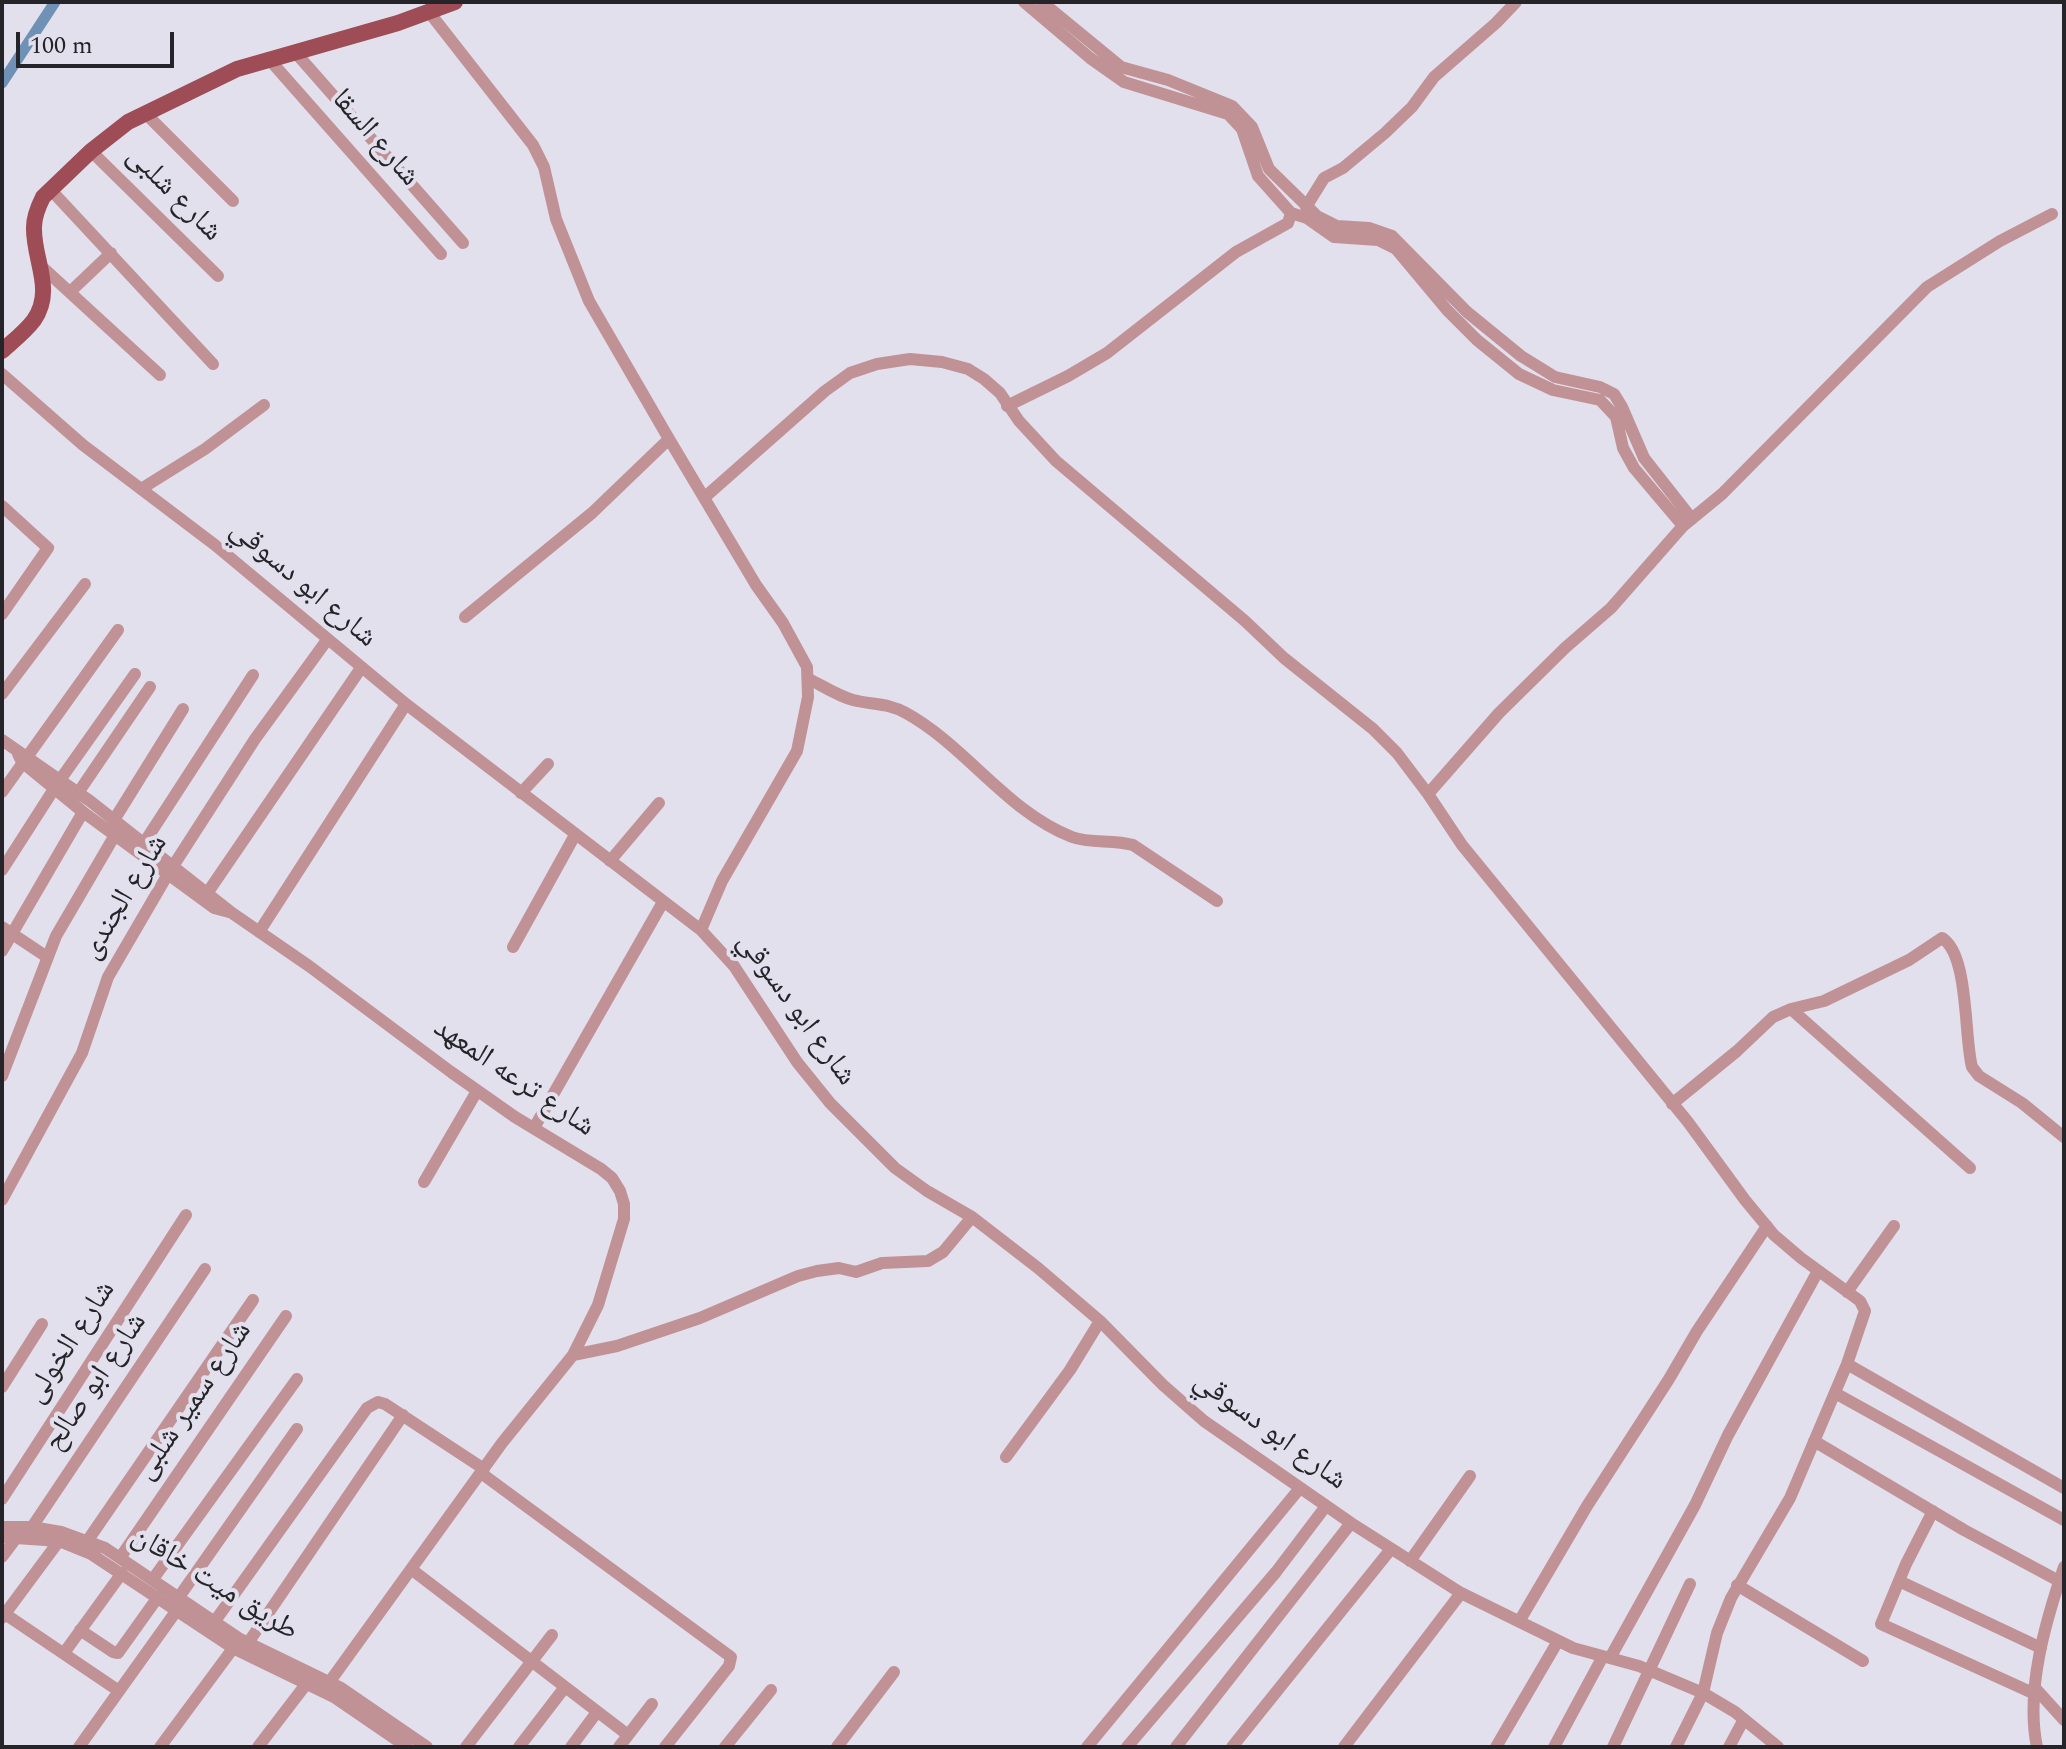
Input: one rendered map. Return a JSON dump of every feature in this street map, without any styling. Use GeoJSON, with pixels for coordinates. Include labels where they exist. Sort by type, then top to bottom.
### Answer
{"type":"FeatureCollection","features":[{"type":"Feature","properties":{"kind":"main road"},"geometry":{"type":"LineString","coordinates":[[2,351],[33,321],[44,294],[34,226],[36,211],[50,189],[109,135],[145,113],[237,69],[455,2]]}},
{"type":"Feature","properties":{"kind":"street"},"geometry":{"type":"LineString","coordinates":[[1024,2],[1090,58],[1124,82],[1228,114],[1242,129],[1258,176],[1291,213],[1307,218],[1334,237],[1386,242],[1477,340],[1519,374],[1553,390],[1600,400],[1616,417],[1623,448],[1634,468],[1687,523]]}},
{"type":"Feature","properties":{"kind":"street"},"geometry":{"type":"LineString","coordinates":[[1042,2],[1121,67],[1214,97],[1240,112],[1252,127],[1269,169],[1306,207],[1330,224],[1377,229],[1392,236],[1467,312],[1521,356],[1555,377],[1600,387],[1614,394],[1644,458],[1687,523]]}},
{"type":"Feature","properties":{"kind":"street"},"geometry":{"type":"LineString","coordinates":[[1306,207],[1324,178],[1354,160],[1395,125],[1434,77],[1516,2]]}},
{"type":"Feature","properties":{"kind":"street"},"geometry":{"type":"LineString","coordinates":[[429,12],[533,145],[544,167],[556,219],[589,301],[756,585],[802,655],[809,679],[797,751],[722,881],[701,930]]}},
{"type":"Feature","properties":{"kind":"street"},"geometry":{"type":"LineString","coordinates":[[295,52],[463,243]]}},
{"type":"Feature","properties":{"kind":"street","name":"شارع السقا"},"geometry":{"type":"LineString","coordinates":[[268,58],[441,254]]}},
{"type":"Feature","properties":{"kind":"street"},"geometry":{"type":"LineString","coordinates":[[145,113],[233,201]]}},
{"type":"Feature","properties":{"kind":"street","name":"شارع شلبى"},"geometry":{"type":"LineString","coordinates":[[91,151],[218,276]]}},
{"type":"Feature","properties":{"kind":"street"},"geometry":{"type":"LineString","coordinates":[[50,189],[213,364]]}},
{"type":"Feature","properties":{"kind":"street"},"geometry":{"type":"LineString","coordinates":[[1007,406],[1107,353],[1236,252],[1288,223],[1291,213]]}},
{"type":"Feature","properties":{"kind":"street"},"geometry":{"type":"LineString","coordinates":[[1428,794],[1499,713],[1611,608],[1687,523],[1722,494],[1927,287],[2000,241],[2052,214]]}},
{"type":"Feature","properties":{"kind":"street"},"geometry":{"type":"LineString","coordinates":[[70,292],[111,253]]}},
{"type":"Feature","properties":{"kind":"street"},"geometry":{"type":"LineString","coordinates":[[41,266],[160,375]]}},
{"type":"Feature","properties":{"kind":"street"},"geometry":{"type":"LineString","coordinates":[[705,497],[825,391],[850,373],[877,364],[910,359],[942,362],[968,369],[984,379],[1000,393],[1038,444],[1056,461],[1245,621],[1284,658],[1373,729],[1397,753],[1462,845],[1688,1122],[1745,1200],[1801,1258],[1860,1301],[1865,1311],[1847,1364],[1780,1519],[1737,1585],[1717,1633],[1703,1693],[1676,1747]]}},
{"type":"Feature","properties":{"kind":"street","name":"شارع ابو دسوقي"},"geometry":{"type":"LineString","coordinates":[[2,374],[83,445],[215,545],[406,704],[701,930],[728,957],[797,1062],[830,1103],[895,1168],[972,1217],[1038,1268],[1100,1321],[1163,1385],[1204,1421],[1351,1523],[1461,1593],[1558,1641],[1651,1670],[1703,1693],[1744,1719],[1778,1747]]}},
{"type":"Feature","properties":{"kind":"street"},"geometry":{"type":"LineString","coordinates":[[141,489],[205,449],[264,405]]}},
{"type":"Feature","properties":{"kind":"street"},"geometry":{"type":"LineString","coordinates":[[465,617],[592,513],[669,439]]}},
{"type":"Feature","properties":{"kind":"street"},"geometry":{"type":"LineString","coordinates":[[2,506],[46,543],[47,550],[2,614]]}},
{"type":"Feature","properties":{"kind":"street"},"geometry":{"type":"LineString","coordinates":[[2,694],[85,584]]}},
{"type":"Feature","properties":{"kind":"street"},"geometry":{"type":"LineString","coordinates":[[2,792],[22,756],[118,630]]}},
{"type":"Feature","properties":{"kind":"street","name":"شارع الجندى"},"geometry":{"type":"LineString","coordinates":[[2,1200],[86,1044],[104,984],[171,870],[255,739],[327,640]]}},
{"type":"Feature","properties":{"kind":"street"},"geometry":{"type":"LineString","coordinates":[[208,892],[361,668]]}},
{"type":"Feature","properties":{"kind":"street"},"geometry":{"type":"LineString","coordinates":[[2,870],[57,784],[135,674]]}},
{"type":"Feature","properties":{"kind":"street"},"geometry":{"type":"LineString","coordinates":[[144,843],[253,675]]}},
{"type":"Feature","properties":{"kind":"street"},"geometry":{"type":"LineString","coordinates":[[809,679],[851,700],[889,705],[904,711],[922,722],[1024,807],[1058,830],[1081,840],[1119,841],[1133,845],[1217,901]]}},
{"type":"Feature","properties":{"kind":"street"},"geometry":{"type":"LineString","coordinates":[[78,793],[150,687]]}},
{"type":"Feature","properties":{"kind":"street"},"geometry":{"type":"LineString","coordinates":[[259,932],[406,704]]}},
{"type":"Feature","properties":{"kind":"street"},"geometry":{"type":"LineString","coordinates":[[114,820],[183,709]]}},
{"type":"Feature","properties":{"kind":"street","name":"شارع ترعه المعهد"},"geometry":{"type":"LineString","coordinates":[[2,740],[57,784],[83,812],[114,820],[144,843],[214,908],[232,913]]}},
{"type":"Feature","properties":{"kind":"street"},"geometry":{"type":"LineString","coordinates":[[521,793],[548,764]]}},
{"type":"Feature","properties":{"kind":"street","name":"شارع ترعه المعهد"},"geometry":{"type":"LineString","coordinates":[[57,784],[78,793],[115,835],[208,892],[232,913],[477,1091],[601,1169],[612,1178],[624,1204],[624,1219],[598,1305],[573,1355],[482,1471],[326,1686]]}},
{"type":"Feature","properties":{"kind":"street"},"geometry":{"type":"LineString","coordinates":[[610,861],[659,803]]}},
{"type":"Feature","properties":{"kind":"street"},"geometry":{"type":"LineString","coordinates":[[2,951],[7,931],[83,812]]}},
{"type":"Feature","properties":{"kind":"street"},"geometry":{"type":"LineString","coordinates":[[2,1076],[56,936],[115,835]]}},
{"type":"Feature","properties":{"kind":"street"},"geometry":{"type":"LineString","coordinates":[[513,947],[575,835]]}},
{"type":"Feature","properties":{"kind":"street"},"geometry":{"type":"LineString","coordinates":[[534,1128],[663,902]]}},
{"type":"Feature","properties":{"kind":"street"},"geometry":{"type":"LineString","coordinates":[[7,931],[47,957]]}},
{"type":"Feature","properties":{"kind":"street"},"geometry":{"type":"LineString","coordinates":[[1672,1104],[1773,1017],[1824,1001],[1909,960],[1944,938],[1956,958],[1961,976],[1972,1067],[1979,1076],[2022,1103],[2064,1137]]}},
{"type":"Feature","properties":{"kind":"street"},"geometry":{"type":"LineString","coordinates":[[1791,1009],[1970,1168]]}},
{"type":"Feature","properties":{"kind":"street"},"geometry":{"type":"LineString","coordinates":[[424,1182],[477,1091]]}},
{"type":"Feature","properties":{"kind":"street","name":"شارع الخولى"},"geometry":{"type":"LineString","coordinates":[[2,1499],[186,1215]]}},
{"type":"Feature","properties":{"kind":"street"},"geometry":{"type":"LineString","coordinates":[[573,1355],[617,1346],[700,1318],[798,1276],[828,1269],[856,1272],[882,1263],[928,1261],[943,1252],[972,1217]]}},
{"type":"Feature","properties":{"kind":"street"},"geometry":{"type":"LineString","coordinates":[[1520,1620],[1587,1506],[1767,1226]]}},
{"type":"Feature","properties":{"kind":"street"},"geometry":{"type":"LineString","coordinates":[[1847,1292],[1894,1226]]}},
{"type":"Feature","properties":{"kind":"street","name":"شارع ابو صالح"},"geometry":{"type":"LineString","coordinates":[[32,1527],[205,1269]]}},
{"type":"Feature","properties":{"kind":"street"},"geometry":{"type":"LineString","coordinates":[[1554,1747],[1695,1505],[1728,1435],[1818,1271]]}},
{"type":"Feature","properties":{"kind":"street"},"geometry":{"type":"LineString","coordinates":[[88,1540],[253,1300]]}},
{"type":"Feature","properties":{"kind":"street","name":"شارع سمير شلبى"},"geometry":{"type":"LineString","coordinates":[[120,1558],[286,1316]]}},
{"type":"Feature","properties":{"kind":"street"},"geometry":{"type":"LineString","coordinates":[[1006,1457],[1070,1370],[1100,1321]]}},
{"type":"Feature","properties":{"kind":"street"},"geometry":{"type":"LineString","coordinates":[[2,1387],[42,1324]]}},
{"type":"Feature","properties":{"kind":"street"},"geometry":{"type":"LineString","coordinates":[[1847,1364],[2064,1488]]}},
{"type":"Feature","properties":{"kind":"street"},"geometry":{"type":"LineString","coordinates":[[153,1579],[297,1379]]}},
{"type":"Feature","properties":{"kind":"street"},"geometry":{"type":"LineString","coordinates":[[1835,1393],[2064,1520]]}},
{"type":"Feature","properties":{"kind":"street"},"geometry":{"type":"LineString","coordinates":[[215,1621],[367,1408],[378,1402],[403,1415],[482,1471],[729,1655],[729,1666],[665,1747]]}},
{"type":"Feature","properties":{"kind":"street"},"geometry":{"type":"LineString","coordinates":[[160,1747],[241,1643],[403,1415]]}},
{"type":"Feature","properties":{"kind":"street"},"geometry":{"type":"LineString","coordinates":[[79,1747],[297,1429]]}},
{"type":"Feature","properties":{"kind":"street"},"geometry":{"type":"LineString","coordinates":[[1814,1441],[2059,1581]]}},
{"type":"Feature","properties":{"kind":"street"},"geometry":{"type":"LineString","coordinates":[[1410,1561],[1470,1476]]}},
{"type":"Feature","properties":{"kind":"street"},"geometry":{"type":"LineString","coordinates":[[1087,1747],[1300,1488]]}},
{"type":"Feature","properties":{"kind":"street"},"geometry":{"type":"LineString","coordinates":[[1127,1747],[1276,1572],[1326,1506]]}},
{"type":"Feature","properties":{"kind":"street"},"geometry":{"type":"LineString","coordinates":[[1933,1511],[1881,1621],[1883,1627],[2036,1692],[2064,1720]]}},
{"type":"Feature","properties":{"kind":"street"},"geometry":{"type":"LineString","coordinates":[[1176,1747],[1351,1523]]}},
{"type":"Feature","properties":{"kind":"street","name":"طريق ميت خاقان"},"geometry":{"type":"LineString","coordinates":[[2,1527],[32,1527],[88,1540],[153,1579],[178,1604],[241,1643],[307,1683],[326,1686],[407,1747]]}},
{"type":"Feature","properties":{"kind":"street","name":"طريق ميت خاقان"},"geometry":{"type":"LineString","coordinates":[[2,1537],[59,1541],[91,1554],[158,1597],[215,1621],[241,1643],[326,1686],[427,1747]]}},
{"type":"Feature","properties":{"kind":"street"},"geometry":{"type":"LineString","coordinates":[[2,1557],[17,1537]]}},
{"type":"Feature","properties":{"kind":"street"},"geometry":{"type":"LineString","coordinates":[[59,1541],[3,1616],[119,1691]]}},
{"type":"Feature","properties":{"kind":"street"},"geometry":{"type":"LineString","coordinates":[[1232,1747],[1391,1549]]}},
{"type":"Feature","properties":{"kind":"street"},"geometry":{"type":"LineString","coordinates":[[2037,1747],[2033,1719],[2041,1648],[2064,1567]]}},
{"type":"Feature","properties":{"kind":"street"},"geometry":{"type":"LineString","coordinates":[[411,1569],[628,1735]]}},
{"type":"Feature","properties":{"kind":"street"},"geometry":{"type":"LineString","coordinates":[[64,1653],[122,1573]]}},
{"type":"Feature","properties":{"kind":"street"},"geometry":{"type":"LineString","coordinates":[[1899,1581],[2041,1648]]}},
{"type":"Feature","properties":{"kind":"street"},"geometry":{"type":"LineString","coordinates":[[1613,1747],[1690,1584]]}},
{"type":"Feature","properties":{"kind":"street"},"geometry":{"type":"LineString","coordinates":[[1737,1585],[1863,1661]]}},
{"type":"Feature","properties":{"kind":"street"},"geometry":{"type":"LineString","coordinates":[[1344,1747],[1461,1593]]}},
{"type":"Feature","properties":{"kind":"street"},"geometry":{"type":"LineString","coordinates":[[80,1630],[118,1653],[158,1597]]}},
{"type":"Feature","properties":{"kind":"street"},"geometry":{"type":"LineString","coordinates":[[466,1747],[552,1635]]}},
{"type":"Feature","properties":{"kind":"street"},"geometry":{"type":"LineString","coordinates":[[1496,1747],[1558,1641]]}},
{"type":"Feature","properties":{"kind":"street"},"geometry":{"type":"LineString","coordinates":[[837,1747],[894,1672]]}},
{"type":"Feature","properties":{"kind":"street"},"geometry":{"type":"LineString","coordinates":[[258,1747],[307,1683]]}},
{"type":"Feature","properties":{"kind":"street"},"geometry":{"type":"LineString","coordinates":[[519,1747],[565,1687]]}},
{"type":"Feature","properties":{"kind":"street"},"geometry":{"type":"LineString","coordinates":[[725,1747],[771,1690]]}},
{"type":"Feature","properties":{"kind":"street"},"geometry":{"type":"LineString","coordinates":[[619,1747],[652,1704]]}},
{"type":"Feature","properties":{"kind":"street"},"geometry":{"type":"LineString","coordinates":[[571,1747],[597,1712]]}},
{"type":"Feature","properties":{"kind":"street"},"geometry":{"type":"LineString","coordinates":[[1729,1747],[1744,1719]]}},
{"type":"Feature","properties":{"kind":"waterway"},"geometry":{"type":"LineString","coordinates":[[2,83],[55,2]]}}]}
